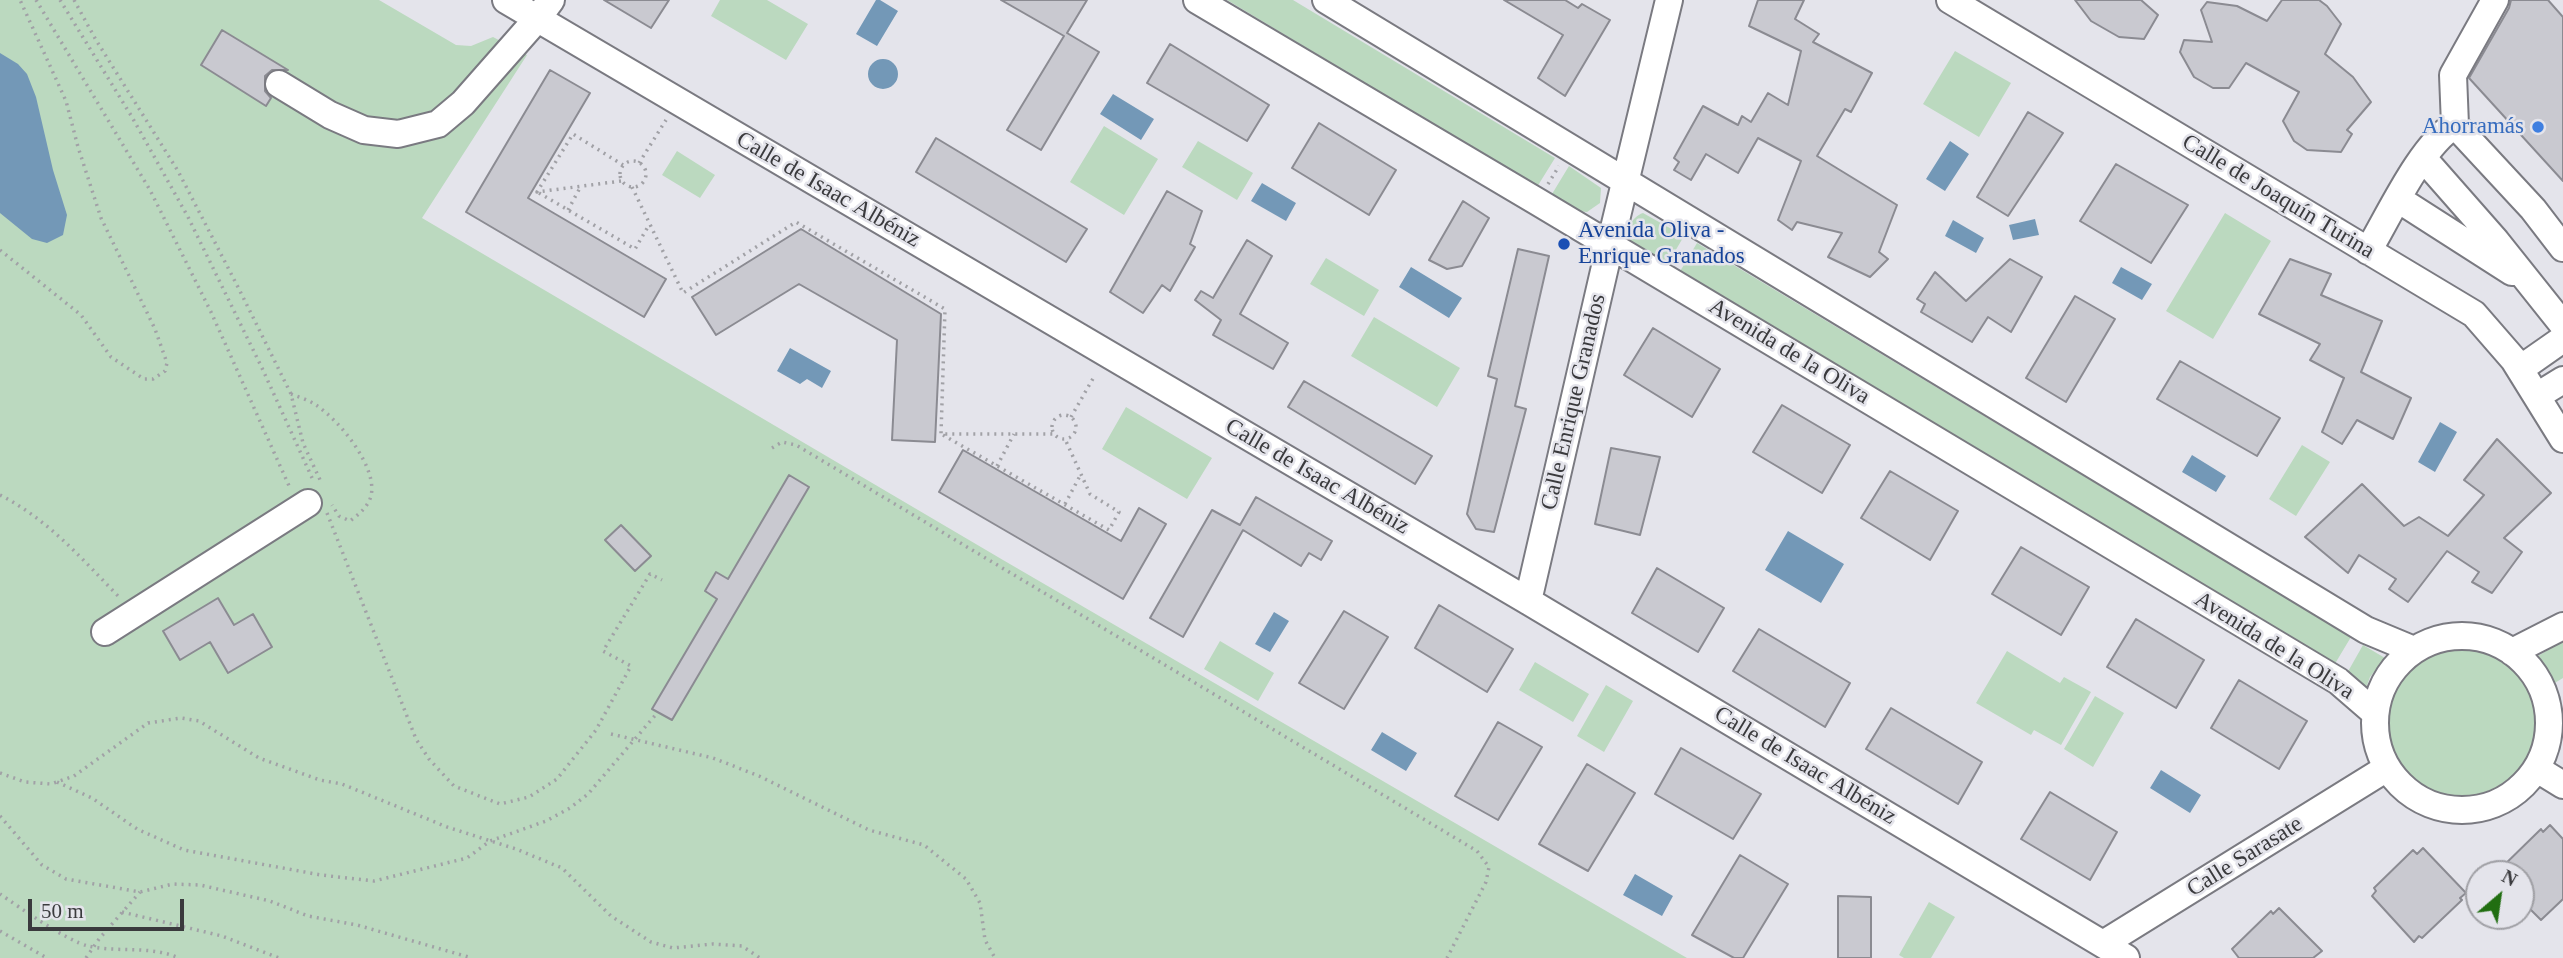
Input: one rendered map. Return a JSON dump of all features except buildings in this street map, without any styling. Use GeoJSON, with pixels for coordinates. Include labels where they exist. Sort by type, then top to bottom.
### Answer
{"type":"FeatureCollection","features":[{"type":"Feature","properties":{"kind":"street","name":"Calle de Isaac Albéniz"},"geometry":{"type":"LineString","coordinates":[[506,0],[544,10],[2126,958]]}},
{"type":"Feature","properties":{"kind":"street","name":"Avenida de la Oliva"},"geometry":{"type":"LineString","coordinates":[[1197,0],[2338,681],[2375,713]]}},
{"type":"Feature","properties":{"kind":"street"},"geometry":{"type":"LineString","coordinates":[[1326,0],[2366,630],[2414,650]]}},
{"type":"Feature","properties":{"kind":"street","name":"Calle Enrique Granados"},"geometry":{"type":"LineString","coordinates":[[1528,601],[1669,0]]}},
{"type":"Feature","properties":{"kind":"street","name":"Calle de Joaquín Turina"},"geometry":{"type":"LineString","coordinates":[[1951,0],[2474,314],[2520,369],[2563,439]]}},
{"type":"Feature","properties":{"kind":"street"},"geometry":{"type":"LineString","coordinates":[[2496,0],[2453,75],[2455,125],[2533,209],[2563,248]]}},
{"type":"Feature","properties":{"kind":"street"},"geometry":{"type":"LineString","coordinates":[[279,84],[330,115],[364,130],[398,134],[438,124],[463,103],[544,10]]}},
{"type":"Feature","properties":{"kind":"street"},"geometry":{"type":"LineString","coordinates":[[2368,251],[2423,158],[2435,141],[2455,125]]}},
{"type":"Feature","properties":{"kind":"street"},"geometry":{"type":"LineString","coordinates":[[2423,158],[2496,241],[2563,326]]}},
{"type":"Feature","properties":{"kind":"street"},"geometry":{"type":"LineString","coordinates":[[2398,199],[2531,284]]}},
{"type":"Feature","properties":{"kind":"street"},"geometry":{"type":"LineString","coordinates":[[2520,369],[2563,339]]}},
{"type":"Feature","properties":{"kind":"street"},"geometry":{"type":"LineString","coordinates":[[2537,396],[2563,380]]}},
{"type":"Feature","properties":{"kind":"street"},"geometry":{"type":"LineString","coordinates":[[105,632],[316,498]]}},
{"type":"Feature","properties":{"kind":"street"},"geometry":{"type":"LineString","coordinates":[[2512,652],[2563,626]]}},
{"type":"Feature","properties":{"kind":"street"},"geometry":{"type":"LineString","coordinates":[[2463,636],[2489,640],[2512,652],[2530,668],[2556,705],[2548,741],[2537,769],[2517,792],[2491,806],[2462,811],[2432,805],[2407,791],[2387,768],[2377,742],[2375,713],[2382,689],[2395,667],[2414,650],[2437,639],[2463,636]]}},
{"type":"Feature","properties":{"kind":"street","name":"Calle Sarasate"},"geometry":{"type":"LineString","coordinates":[[2103,944],[2387,768]]}},
{"type":"Feature","properties":{"kind":"street"},"geometry":{"type":"LineString","coordinates":[[2537,769],[2563,785]]}},
{"type":"Feature","properties":{"kind":"path"},"geometry":{"type":"LineString","coordinates":[[0,250],[81,315],[111,357],[144,379],[161,376],[165,372],[167,363],[155,329],[101,218],[66,101],[20,0]]}},
{"type":"Feature","properties":{"kind":"path"},"geometry":{"type":"LineString","coordinates":[[36,0],[150,190],[212,312],[316,498],[350,521],[367,506],[372,494],[367,468],[351,439],[334,420],[315,404],[291,394]]}},
{"type":"Feature","properties":{"kind":"path"},"geometry":{"type":"LineString","coordinates":[[60,0],[132,117],[188,217],[262,368],[416,738],[429,759],[453,786],[500,804],[529,797],[557,779],[596,730],[631,666],[603,651],[650,574],[662,580]]}},
{"type":"Feature","properties":{"kind":"path"},"geometry":{"type":"LineString","coordinates":[[74,0],[178,171],[291,394],[316,498]]}},
{"type":"Feature","properties":{"kind":"path"},"geometry":{"type":"LineString","coordinates":[[639,163],[666,120]]}},
{"type":"Feature","properties":{"kind":"path"},"geometry":{"type":"LineString","coordinates":[[537,192],[573,134],[623,165]]}},
{"type":"Feature","properties":{"kind":"path"},"geometry":{"type":"LineString","coordinates":[[1538,202],[1570,146]]}},
{"type":"Feature","properties":{"kind":"path"},"geometry":{"type":"LineString","coordinates":[[621,181],[623,165],[631,161],[639,163],[645,169],[645,178],[640,185],[632,187]]}},
{"type":"Feature","properties":{"kind":"path"},"geometry":{"type":"LineString","coordinates":[[537,192],[621,181],[632,187],[683,293],[796,222],[945,309],[941,434]]}},
{"type":"Feature","properties":{"kind":"path"},"geometry":{"type":"LineString","coordinates":[[568,210],[580,186]]}},
{"type":"Feature","properties":{"kind":"path"},"geometry":{"type":"LineString","coordinates":[[537,192],[635,249],[649,225]]}},
{"type":"Feature","properties":{"kind":"path"},"geometry":{"type":"LineString","coordinates":[[1071,417],[1095,375]]}},
{"type":"Feature","properties":{"kind":"path"},"geometry":{"type":"LineString","coordinates":[[1055,434],[1052,426],[1055,418],[1063,415],[1071,417],[1076,423],[1076,430],[1072,436],[1065,439]]}},
{"type":"Feature","properties":{"kind":"path"},"geometry":{"type":"LineString","coordinates":[[941,434],[1055,434],[1065,439],[1090,494],[1119,512],[1110,530],[941,434]]}},
{"type":"Feature","properties":{"kind":"path"},"geometry":{"type":"LineString","coordinates":[[997,466],[1014,434]]}},
{"type":"Feature","properties":{"kind":"path"},"geometry":{"type":"LineString","coordinates":[[772,448],[782,442],[796,445],[1477,851],[1489,867],[1486,883],[1447,958]]}},
{"type":"Feature","properties":{"kind":"path"},"geometry":{"type":"LineString","coordinates":[[1065,504],[1081,474]]}},
{"type":"Feature","properties":{"kind":"path"},"geometry":{"type":"LineString","coordinates":[[0,495],[26,508],[61,536],[134,612]]}},
{"type":"Feature","properties":{"kind":"path"},"geometry":{"type":"LineString","coordinates":[[57,782],[92,799],[137,829],[184,850],[321,875],[374,881],[467,858],[490,841],[546,821],[570,808],[588,794],[658,712]]}},
{"type":"Feature","properties":{"kind":"path"},"geometry":{"type":"LineString","coordinates":[[0,773],[25,782],[51,784],[74,776],[148,723],[181,718],[199,721],[259,758],[320,780],[342,784],[447,827],[516,849],[562,868],[611,915],[651,942],[673,948],[713,944],[741,946],[760,958]]}},
{"type":"Feature","properties":{"kind":"path"},"geometry":{"type":"LineString","coordinates":[[611,734],[713,758],[759,776],[869,830],[924,845],[966,879],[980,902],[985,940],[995,958]]}},
{"type":"Feature","properties":{"kind":"path"},"geometry":{"type":"LineString","coordinates":[[0,816],[42,865],[66,879],[140,892],[173,884],[200,885],[270,901],[308,916],[357,925],[472,958]]}},
{"type":"Feature","properties":{"kind":"path"},"geometry":{"type":"LineString","coordinates":[[86,958],[140,892]]}},
{"type":"Feature","properties":{"kind":"path"},"geometry":{"type":"LineString","coordinates":[[0,894],[71,939],[94,947],[149,949],[179,958]]}},
{"type":"Feature","properties":{"kind":"path"},"geometry":{"type":"LineString","coordinates":[[122,912],[222,936],[279,958]]}},
{"type":"Feature","properties":{"kind":"path"},"geometry":{"type":"LineString","coordinates":[[0,932],[47,958]]}},
{"type":"Feature","properties":{"kind":"green space"},"geometry":{"type":"Polygon","coordinates":[[[0,0],[379,0],[456,45],[471,46],[493,37],[527,55],[422,218],[1687,958],[0,958],[0,0]]]}},
{"type":"Feature","properties":{"kind":"green space"},"geometry":{"type":"Polygon","coordinates":[[[720,0],[767,0],[808,24],[786,60],[711,16],[720,0]]]}},
{"type":"Feature","properties":{"kind":"green space"},"geometry":{"type":"Polygon","coordinates":[[[1227,0],[1293,0],[1555,158],[1537,187],[1227,0]]]}},
{"type":"Feature","properties":{"kind":"green space"},"geometry":{"type":"Polygon","coordinates":[[[1955,51],[2011,83],[1979,137],[1923,104],[1955,51]]]}},
{"type":"Feature","properties":{"kind":"green space"},"geometry":{"type":"Polygon","coordinates":[[[1104,126],[1158,159],[1124,215],[1070,182],[1104,126]]]}},
{"type":"Feature","properties":{"kind":"green space"},"geometry":{"type":"Polygon","coordinates":[[[1198,141],[1253,173],[1237,200],[1182,167],[1198,141]]]}},
{"type":"Feature","properties":{"kind":"green space"},"geometry":{"type":"Polygon","coordinates":[[[677,151],[715,175],[700,198],[662,175],[677,151]]]}},
{"type":"Feature","properties":{"kind":"green space"},"geometry":{"type":"Polygon","coordinates":[[[1569,166],[1601,188],[1600,203],[1587,212],[1577,211],[1552,194],[1569,166]]]}},
{"type":"Feature","properties":{"kind":"green space"},"geometry":{"type":"Polygon","coordinates":[[[1643,213],[1684,236],[1667,265],[1627,242],[1630,225],[1643,213]]]}},
{"type":"Feature","properties":{"kind":"green space"},"geometry":{"type":"Polygon","coordinates":[[[2225,213],[2271,241],[2213,339],[2166,311],[2225,213]]]}},
{"type":"Feature","properties":{"kind":"green space"},"geometry":{"type":"Polygon","coordinates":[[[1697,243],[2351,637],[2333,667],[1679,273],[1697,243]]]}},
{"type":"Feature","properties":{"kind":"green space"},"geometry":{"type":"Polygon","coordinates":[[[1326,258],[1379,290],[1364,316],[1310,284],[1326,258]]]}},
{"type":"Feature","properties":{"kind":"green space"},"geometry":{"type":"Polygon","coordinates":[[[1374,317],[1460,368],[1437,407],[1351,356],[1374,317]]]}},
{"type":"Feature","properties":{"kind":"green space"},"geometry":{"type":"Polygon","coordinates":[[[1126,407],[1212,458],[1187,499],[1102,449],[1126,407]]]}},
{"type":"Feature","properties":{"kind":"green space"},"geometry":{"type":"Polygon","coordinates":[[[2302,445],[2330,462],[2296,516],[2269,499],[2302,445]]]}},
{"type":"Feature","properties":{"kind":"green space"},"geometry":{"type":"Polygon","coordinates":[[[1220,641],[1274,673],[1258,701],[1204,669],[1220,641]]]}},
{"type":"Feature","properties":{"kind":"green space"},"geometry":{"type":"Polygon","coordinates":[[[2563,641],[2563,678],[2553,684],[2538,656],[2563,641]]]}},
{"type":"Feature","properties":{"kind":"green space"},"geometry":{"type":"Polygon","coordinates":[[[2363,645],[2385,658],[2370,677],[2366,688],[2346,675],[2363,645]]]}},
{"type":"Feature","properties":{"kind":"green space"},"geometry":{"type":"Polygon","coordinates":[[[2461,646],[2490,651],[2514,668],[2531,692],[2536,721],[2531,750],[2514,774],[2490,791],[2461,796],[2432,791],[2408,774],[2391,750],[2386,721],[2391,692],[2408,668],[2432,651],[2461,646]]]}},
{"type":"Feature","properties":{"kind":"green space"},"geometry":{"type":"Polygon","coordinates":[[[2007,651],[2060,683],[2064,677],[2091,692],[2061,745],[2034,730],[2031,735],[1976,703],[2007,651]]]}},
{"type":"Feature","properties":{"kind":"green space"},"geometry":{"type":"Polygon","coordinates":[[[1535,662],[1589,694],[1573,722],[1519,690],[1535,662]]]}},
{"type":"Feature","properties":{"kind":"green space"},"geometry":{"type":"Polygon","coordinates":[[[1606,685],[1633,701],[1604,752],[1577,736],[1606,685]]]}},
{"type":"Feature","properties":{"kind":"green space"},"geometry":{"type":"Polygon","coordinates":[[[2095,696],[2124,713],[2093,767],[2064,749],[2095,696]]]}},
{"type":"Feature","properties":{"kind":"green space"},"geometry":{"type":"Polygon","coordinates":[[[1929,902],[1955,917],[1931,958],[1904,958],[1899,955],[1929,902]]]}},
{"type":"Feature","properties":{"kind":"water"},"geometry":{"type":"Polygon","coordinates":[[[876,0],[898,11],[877,46],[856,34],[876,0]]]}},
{"type":"Feature","properties":{"kind":"water"},"geometry":{"type":"Polygon","coordinates":[[[0,53],[18,64],[27,74],[36,97],[53,170],[67,215],[63,235],[47,243],[32,239],[0,213],[0,53]]]}},
{"type":"Feature","properties":{"kind":"water"},"geometry":{"type":"Polygon","coordinates":[[[883,59],[894,63],[898,74],[894,85],[883,89],[872,85],[868,74],[872,63],[883,59]]]}},
{"type":"Feature","properties":{"kind":"water"},"geometry":{"type":"Polygon","coordinates":[[[1113,94],[1154,119],[1141,140],[1100,114],[1113,94]]]}},
{"type":"Feature","properties":{"kind":"water"},"geometry":{"type":"Polygon","coordinates":[[[1950,141],[1969,154],[1945,191],[1926,179],[1950,141]]]}},
{"type":"Feature","properties":{"kind":"water"},"geometry":{"type":"Polygon","coordinates":[[[1262,183],[1296,203],[1286,221],[1251,201],[1262,183]]]}},
{"type":"Feature","properties":{"kind":"water"},"geometry":{"type":"Polygon","coordinates":[[[2035,219],[2039,235],[2013,240],[2009,225],[2035,219]]]}},
{"type":"Feature","properties":{"kind":"water"},"geometry":{"type":"Polygon","coordinates":[[[1953,220],[1984,238],[1976,253],[1945,236],[1953,220]]]}},
{"type":"Feature","properties":{"kind":"water"},"geometry":{"type":"Polygon","coordinates":[[[1411,267],[1462,298],[1449,318],[1399,287],[1411,267]]]}},
{"type":"Feature","properties":{"kind":"water"},"geometry":{"type":"Polygon","coordinates":[[[2121,267],[2152,284],[2142,300],[2112,283],[2121,267]]]}},
{"type":"Feature","properties":{"kind":"water"},"geometry":{"type":"Polygon","coordinates":[[[790,348],[831,371],[822,388],[807,379],[800,384],[777,371],[790,348]]]}},
{"type":"Feature","properties":{"kind":"water"},"geometry":{"type":"Polygon","coordinates":[[[2440,422],[2457,432],[2435,472],[2418,462],[2440,422]]]}},
{"type":"Feature","properties":{"kind":"water"},"geometry":{"type":"Polygon","coordinates":[[[2192,455],[2226,476],[2216,492],[2182,472],[2192,455]]]}},
{"type":"Feature","properties":{"kind":"water"},"geometry":{"type":"Polygon","coordinates":[[[1788,531],[1844,564],[1821,603],[1765,570],[1788,531]]]}},
{"type":"Feature","properties":{"kind":"water"},"geometry":{"type":"Polygon","coordinates":[[[1274,612],[1289,621],[1270,652],[1255,644],[1274,612]]]}},
{"type":"Feature","properties":{"kind":"water"},"geometry":{"type":"Polygon","coordinates":[[[1382,732],[1417,753],[1406,771],[1371,750],[1382,732]]]}},
{"type":"Feature","properties":{"kind":"water"},"geometry":{"type":"Polygon","coordinates":[[[2161,770],[2201,795],[2190,813],[2150,788],[2161,770]]]}},
{"type":"Feature","properties":{"kind":"water"},"geometry":{"type":"Polygon","coordinates":[[[1635,874],[1673,896],[1662,916],[1623,895],[1635,874]]]}},
{"type":"Feature","properties":{"kind":"place","name":"Ahorramás"},"geometry":{"type":"Point","coordinates":[2538,127]}},
{"type":"Feature","properties":{"kind":"place","name":"Avenida Oliva - Enrique Granados"},"geometry":{"type":"Point","coordinates":[1564,244]}}]}
